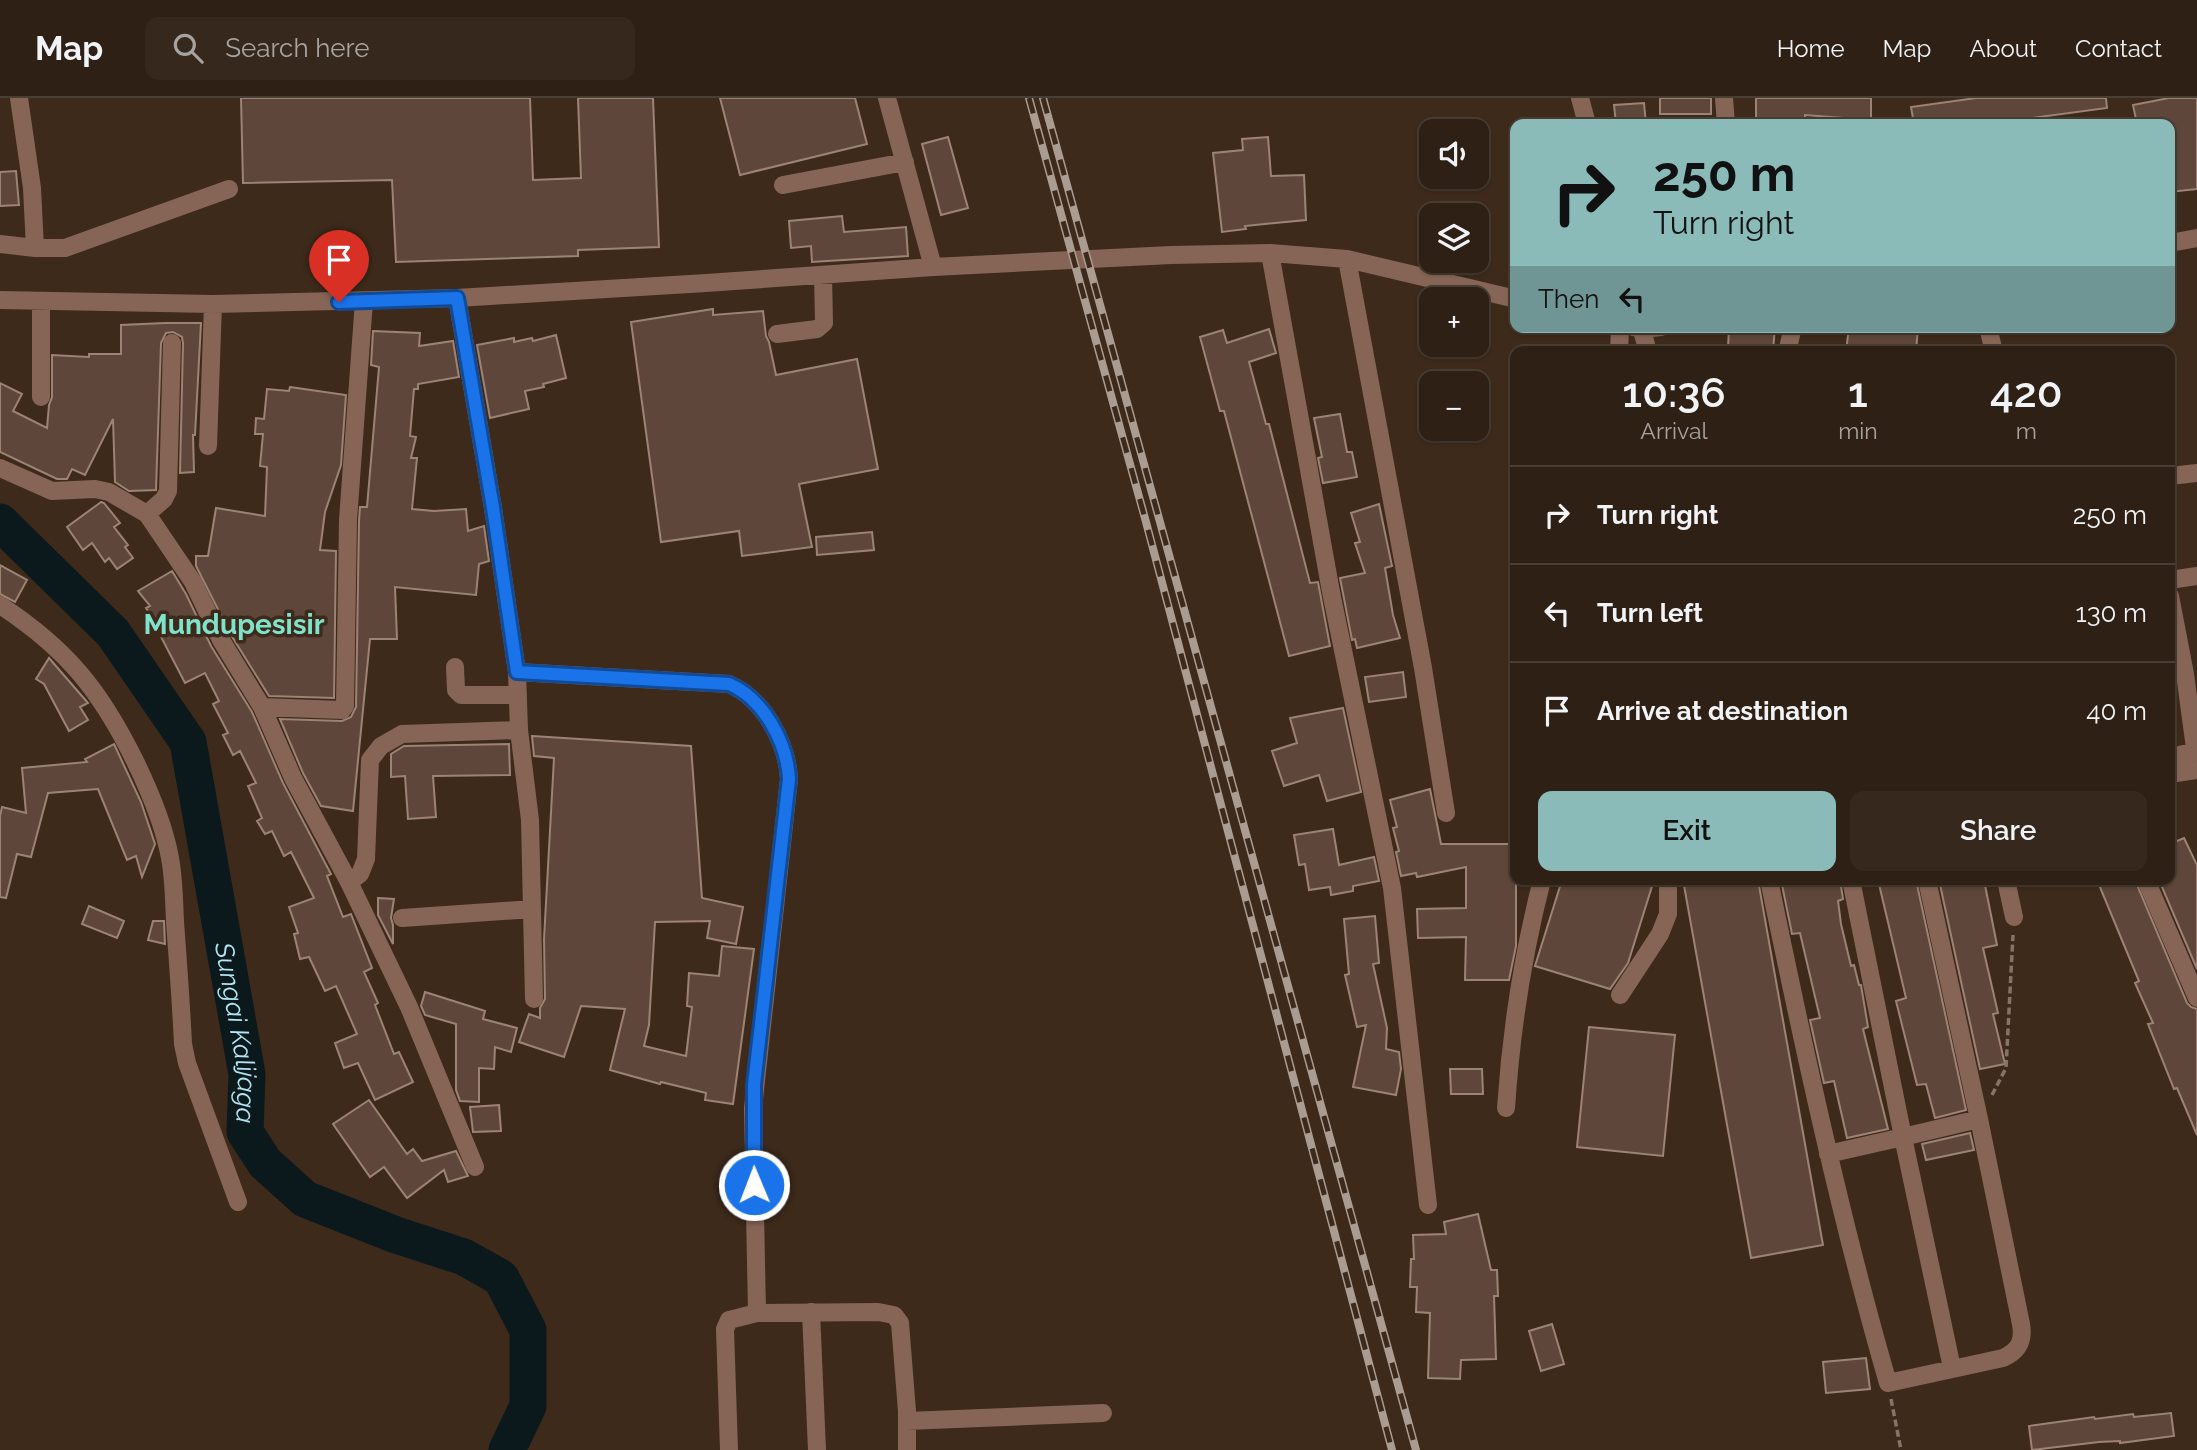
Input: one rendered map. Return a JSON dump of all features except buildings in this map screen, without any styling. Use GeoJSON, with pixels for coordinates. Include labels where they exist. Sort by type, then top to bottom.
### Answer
{"type":"FeatureCollection","features":[{"type":"Feature","properties":{"kind":"street"},"geometry":{"type":"LineString","coordinates":[[19,98],[32,188],[35,248]]}},
{"type":"Feature","properties":{"kind":"street"},"geometry":{"type":"LineString","coordinates":[[887,98],[933,267]]}},
{"type":"Feature","properties":{"kind":"street"},"geometry":{"type":"LineString","coordinates":[[1580,98],[1586,119]]}},
{"type":"Feature","properties":{"kind":"street"},"geometry":{"type":"LineString","coordinates":[[1724,98],[1726,119]]}},
{"type":"Feature","properties":{"kind":"street"},"geometry":{"type":"LineString","coordinates":[[783,185],[905,162]]}},
{"type":"Feature","properties":{"kind":"street"},"geometry":{"type":"LineString","coordinates":[[0,244],[65,248],[229,189]]}},
{"type":"Feature","properties":{"kind":"street"},"geometry":{"type":"LineString","coordinates":[[2175,242],[2197,238]]}},
{"type":"Feature","properties":{"kind":"street"},"geometry":{"type":"LineString","coordinates":[[1270,253],[1329,579],[1392,888],[1428,1205]]}},
{"type":"Feature","properties":{"kind":"street"},"geometry":{"type":"LineString","coordinates":[[0,300],[213,304],[457,298],[933,267],[1147,256],[1270,253],[1347,259],[1510,298]]}},
{"type":"Feature","properties":{"kind":"street"},"geometry":{"type":"LineString","coordinates":[[1347,259],[1423,668],[1446,813]]}},
{"type":"Feature","properties":{"kind":"street"},"geometry":{"type":"LineString","coordinates":[[777,334],[817,329],[824,323],[823,275]]}},
{"type":"Feature","properties":{"kind":"street"},"geometry":{"type":"LineString","coordinates":[[457,298],[493,508],[517,672],[519,730],[530,820],[534,999]]}},
{"type":"Feature","properties":{"kind":"street"},"geometry":{"type":"LineString","coordinates":[[41,301],[41,397]]}},
{"type":"Feature","properties":{"kind":"street"},"geometry":{"type":"LineString","coordinates":[[262,707],[342,710],[345,706],[348,520],[365,301]]}},
{"type":"Feature","properties":{"kind":"street"},"geometry":{"type":"LineString","coordinates":[[208,446],[213,304]]}},
{"type":"Feature","properties":{"kind":"street"},"geometry":{"type":"LineString","coordinates":[[147,514],[164,499],[168,491],[172,343]]}},
{"type":"Feature","properties":{"kind":"street"},"geometry":{"type":"LineString","coordinates":[[0,468],[52,491],[95,489],[109,492],[147,514],[193,582],[221,640],[262,707],[293,778],[349,882],[409,1007],[475,1167]]}},
{"type":"Feature","properties":{"kind":"street"},"geometry":{"type":"LineString","coordinates":[[2175,475],[2197,473]]}},
{"type":"Feature","properties":{"kind":"street"},"geometry":{"type":"LineString","coordinates":[[2175,579],[2197,576]]}},
{"type":"Feature","properties":{"kind":"street"},"geometry":{"type":"LineString","coordinates":[[0,605],[45,638],[68,659],[100,696],[146,784],[164,829],[171,861],[183,1044],[187,1063],[238,1202]]}},
{"type":"Feature","properties":{"kind":"street"},"geometry":{"type":"LineString","coordinates":[[2175,614],[2191,673],[2196,755],[2175,757]]}},
{"type":"Feature","properties":{"kind":"street"},"geometry":{"type":"LineString","coordinates":[[455,667],[458,693],[518,695]]}},
{"type":"Feature","properties":{"kind":"street"},"geometry":{"type":"LineString","coordinates":[[517,672],[729,684],[744,692],[758,707],[772,726],[785,752],[789,779],[753,1108],[757,1313]]}},
{"type":"Feature","properties":{"kind":"street"},"geometry":{"type":"LineString","coordinates":[[349,882],[360,874],[366,859],[370,760],[381,746],[402,734],[519,730]]}},
{"type":"Feature","properties":{"kind":"street"},"geometry":{"type":"LineString","coordinates":[[2175,773],[2197,770]]}},
{"type":"Feature","properties":{"kind":"street"},"geometry":{"type":"LineString","coordinates":[[1506,1108],[1509,1061],[1525,957],[1541,885]]}},
{"type":"Feature","properties":{"kind":"street"},"geometry":{"type":"LineString","coordinates":[[1620,995],[1660,934],[1668,914],[1668,885]]}},
{"type":"Feature","properties":{"kind":"street"},"geometry":{"type":"LineString","coordinates":[[1770,885],[1828,1154],[1888,1383],[2003,1358],[2014,1353],[2023,1334],[1928,885]]}},
{"type":"Feature","properties":{"kind":"street"},"geometry":{"type":"LineString","coordinates":[[1852,885],[1952,1368]]}},
{"type":"Feature","properties":{"kind":"street"},"geometry":{"type":"LineString","coordinates":[[2007,885],[2014,917]]}},
{"type":"Feature","properties":{"kind":"street"},"geometry":{"type":"LineString","coordinates":[[2148,885],[2193,978],[2197,998]]}},
{"type":"Feature","properties":{"kind":"street"},"geometry":{"type":"LineString","coordinates":[[402,918],[532,909]]}},
{"type":"Feature","properties":{"kind":"street"},"geometry":{"type":"LineString","coordinates":[[1828,1154],[1979,1119]]}},
{"type":"Feature","properties":{"kind":"street"},"geometry":{"type":"LineString","coordinates":[[811,1312],[817,1450]]}},
{"type":"Feature","properties":{"kind":"street"},"geometry":{"type":"LineString","coordinates":[[729,1450],[726,1325],[733,1318],[757,1313],[811,1312],[884,1312],[897,1318],[902,1331],[907,1450]]}},
{"type":"Feature","properties":{"kind":"street"},"geometry":{"type":"LineString","coordinates":[[907,1421],[1103,1413]]}},
{"type":"Feature","properties":{"kind":"path"},"geometry":{"type":"LineString","coordinates":[[1979,1119],[2006,1068],[2014,917]]}},
{"type":"Feature","properties":{"kind":"path"},"geometry":{"type":"LineString","coordinates":[[1888,1383],[1901,1450]]}},
{"type":"Feature","properties":{"kind":"waterway","name":"Sungai Kalijaga"},"geometry":{"type":"LineString","coordinates":[[0,522],[113,633],[188,742],[247,1074],[245,1132],[265,1163],[305,1199],[396,1235],[464,1257],[501,1278],[528,1330],[528,1406],[507,1450]]}},
{"type":"Feature","properties":{"kind":"railway"},"geometry":{"type":"LineString","coordinates":[[1029,98],[1146,522],[1392,1450]]}},
{"type":"Feature","properties":{"kind":"railway"},"geometry":{"type":"LineString","coordinates":[[1043,98],[1416,1450]]}},
{"type":"Feature","properties":{"kind":"district","name":"Mundupesisir"},"geometry":{"type":"Point","coordinates":[234,624]}},
{"type":"Feature","properties":{"kind":"route"},"geometry":{"type":"LineString","coordinates":[[339,302],[457,298],[493,508],[517,672],[729,684],[751,699],[777,734],[785,752],[789,779],[754,1085],[754,1185]]}}]}
